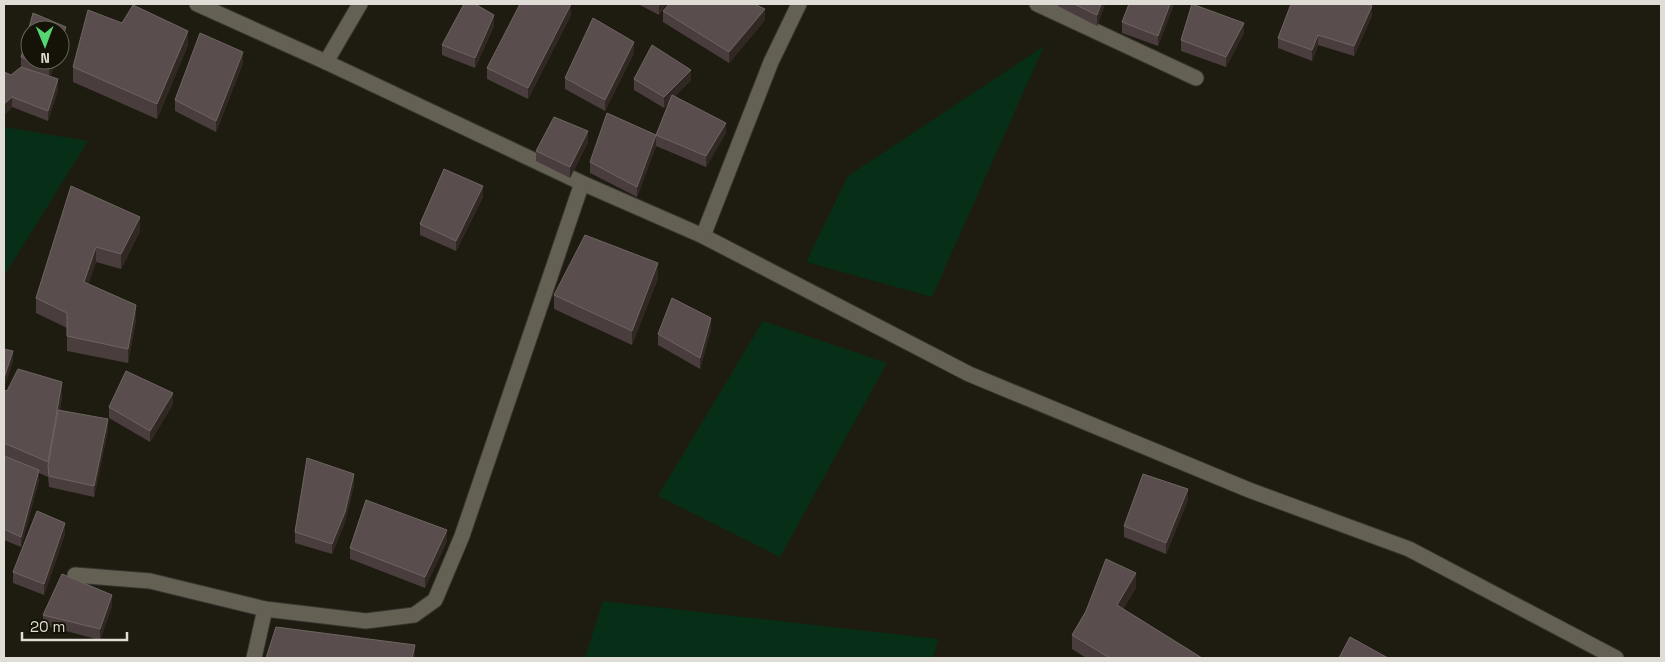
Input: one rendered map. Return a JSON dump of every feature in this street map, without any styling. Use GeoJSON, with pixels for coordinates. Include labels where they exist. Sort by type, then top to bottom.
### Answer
{"type":"FeatureCollection","features":[{"type":"Feature","properties":{"kind":"street"},"geometry":{"type":"LineString","coordinates":[[197,4],[326,62],[582,183],[703,236],[968,374],[1249,490],[1409,549],[1616,658]]}},
{"type":"Feature","properties":{"kind":"street"},"geometry":{"type":"LineString","coordinates":[[326,62],[360,4]]}},
{"type":"Feature","properties":{"kind":"street"},"geometry":{"type":"LineString","coordinates":[[703,236],[771,62],[798,4]]}},
{"type":"Feature","properties":{"kind":"street"},"geometry":{"type":"LineString","coordinates":[[1037,4],[1196,78]]}},
{"type":"Feature","properties":{"kind":"street"},"geometry":{"type":"LineString","coordinates":[[75,575],[150,581],[265,609],[366,621],[414,615],[435,600],[462,536],[582,183]]}},
{"type":"Feature","properties":{"kind":"street"},"geometry":{"type":"LineString","coordinates":[[254,658],[265,609]]}},
{"type":"Feature","properties":{"kind":"green space"},"geometry":{"type":"Polygon","coordinates":[[[1044,46],[932,297],[806,262],[848,176],[1044,46]]]}},
{"type":"Feature","properties":{"kind":"green space"},"geometry":{"type":"Polygon","coordinates":[[[4,127],[88,141],[4,276],[4,127]]]}},
{"type":"Feature","properties":{"kind":"green space"},"geometry":{"type":"Polygon","coordinates":[[[763,321],[887,363],[780,557],[658,496],[763,321]]]}},
{"type":"Feature","properties":{"kind":"green space"},"geometry":{"type":"Polygon","coordinates":[[[603,601],[938,639],[933,658],[585,658],[603,601]]]}},
{"type":"Feature","properties":{"kind":"building"},"geometry":{"type":"Polygon","coordinates":[[[464,4],[475,4],[494,15],[475,58],[442,45],[464,4]]]}},
{"type":"Feature","properties":{"kind":"building"},"geometry":{"type":"Polygon","coordinates":[[[520,4],[571,4],[528,88],[487,68],[520,4]]]}},
{"type":"Feature","properties":{"kind":"building"},"geometry":{"type":"Polygon","coordinates":[[[669,4],[754,4],[765,9],[729,52],[663,11],[669,4]]]}},
{"type":"Feature","properties":{"kind":"building"},"geometry":{"type":"Polygon","coordinates":[[[1074,4],[1101,4],[1097,15],[1074,4]]]}},
{"type":"Feature","properties":{"kind":"building"},"geometry":{"type":"Polygon","coordinates":[[[1129,4],[1170,4],[1158,36],[1122,22],[1129,4]]]}},
{"type":"Feature","properties":{"kind":"building"},"geometry":{"type":"Polygon","coordinates":[[[1192,4],[1244,23],[1226,57],[1181,40],[1192,4]]]}},
{"type":"Feature","properties":{"kind":"building"},"geometry":{"type":"Polygon","coordinates":[[[1291,4],[1364,4],[1372,6],[1354,46],[1318,35],[1312,50],[1278,38],[1291,4]]]}},
{"type":"Feature","properties":{"kind":"building"},"geometry":{"type":"Polygon","coordinates":[[[133,5],[188,31],[157,104],[73,67],[88,10],[122,23],[133,5]]]}},
{"type":"Feature","properties":{"kind":"building"},"geometry":{"type":"Polygon","coordinates":[[[33,13],[50,20],[31,20],[33,13]]]}},
{"type":"Feature","properties":{"kind":"building"},"geometry":{"type":"Polygon","coordinates":[[[593,18],[634,42],[605,100],[565,78],[593,18]]]}},
{"type":"Feature","properties":{"kind":"building"},"geometry":{"type":"Polygon","coordinates":[[[200,33],[243,52],[216,121],[175,100],[200,33]]]}},
{"type":"Feature","properties":{"kind":"building"},"geometry":{"type":"Polygon","coordinates":[[[652,45],[691,70],[664,97],[634,79],[652,45]]]}},
{"type":"Feature","properties":{"kind":"building"},"geometry":{"type":"Polygon","coordinates":[[[20,68],[20,70],[30,70],[58,79],[48,111],[12,97],[4,104],[4,72],[11,75],[20,68]]]}},
{"type":"Feature","properties":{"kind":"building"},"geometry":{"type":"Polygon","coordinates":[[[672,95],[726,123],[706,156],[656,135],[672,95]]]}},
{"type":"Feature","properties":{"kind":"building"},"geometry":{"type":"Polygon","coordinates":[[[607,113],[656,135],[637,187],[590,162],[607,113]]]}},
{"type":"Feature","properties":{"kind":"building"},"geometry":{"type":"Polygon","coordinates":[[[554,117],[588,131],[570,167],[536,151],[554,117]]]}},
{"type":"Feature","properties":{"kind":"building"},"geometry":{"type":"Polygon","coordinates":[[[444,169],[483,186],[456,241],[420,224],[444,169]]]}},
{"type":"Feature","properties":{"kind":"building"},"geometry":{"type":"Polygon","coordinates":[[[71,186],[140,217],[121,254],[96,247],[84,282],[136,305],[128,349],[67,336],[67,313],[36,298],[71,186]]]}},
{"type":"Feature","properties":{"kind":"building"},"geometry":{"type":"Polygon","coordinates":[[[585,235],[658,263],[632,331],[554,295],[585,235]]]}},
{"type":"Feature","properties":{"kind":"building"},"geometry":{"type":"Polygon","coordinates":[[[672,298],[711,318],[700,358],[658,334],[672,298]]]}},
{"type":"Feature","properties":{"kind":"building"},"geometry":{"type":"Polygon","coordinates":[[[4,349],[13,351],[4,378],[4,349]]]}},
{"type":"Feature","properties":{"kind":"building"},"geometry":{"type":"Polygon","coordinates":[[[18,369],[62,382],[48,462],[4,443],[4,390],[7,391],[18,369]]]}},
{"type":"Feature","properties":{"kind":"building"},"geometry":{"type":"Polygon","coordinates":[[[126,371],[173,393],[150,431],[109,407],[126,371]]]}},
{"type":"Feature","properties":{"kind":"building"},"geometry":{"type":"Polygon","coordinates":[[[58,410],[108,419],[94,486],[49,476],[48,466],[58,410]]]}},
{"type":"Feature","properties":{"kind":"building"},"geometry":{"type":"Polygon","coordinates":[[[4,456],[39,470],[21,537],[4,529],[4,456]]]}},
{"type":"Feature","properties":{"kind":"building"},"geometry":{"type":"Polygon","coordinates":[[[307,458],[354,474],[345,512],[332,544],[295,532],[307,458]]]}},
{"type":"Feature","properties":{"kind":"building"},"geometry":{"type":"Polygon","coordinates":[[[1143,474],[1188,489],[1166,543],[1124,526],[1143,474]]]}},
{"type":"Feature","properties":{"kind":"building"},"geometry":{"type":"Polygon","coordinates":[[[366,500],[447,530],[425,577],[350,548],[366,500]]]}},
{"type":"Feature","properties":{"kind":"building"},"geometry":{"type":"Polygon","coordinates":[[[37,511],[65,523],[44,584],[13,572],[37,511]]]}},
{"type":"Feature","properties":{"kind":"building"},"geometry":{"type":"Polygon","coordinates":[[[1106,559],[1136,573],[1117,605],[1202,658],[1110,658],[1072,635],[1086,611],[1106,559]]]}},
{"type":"Feature","properties":{"kind":"building"},"geometry":{"type":"Polygon","coordinates":[[[62,574],[112,595],[100,629],[43,615],[62,574]]]}},
{"type":"Feature","properties":{"kind":"building"},"geometry":{"type":"Polygon","coordinates":[[[276,627],[415,645],[412,658],[266,658],[276,627]]]}},
{"type":"Feature","properties":{"kind":"building"},"geometry":{"type":"Polygon","coordinates":[[[1350,637],[1388,658],[1339,658],[1350,637]]]}}]}
